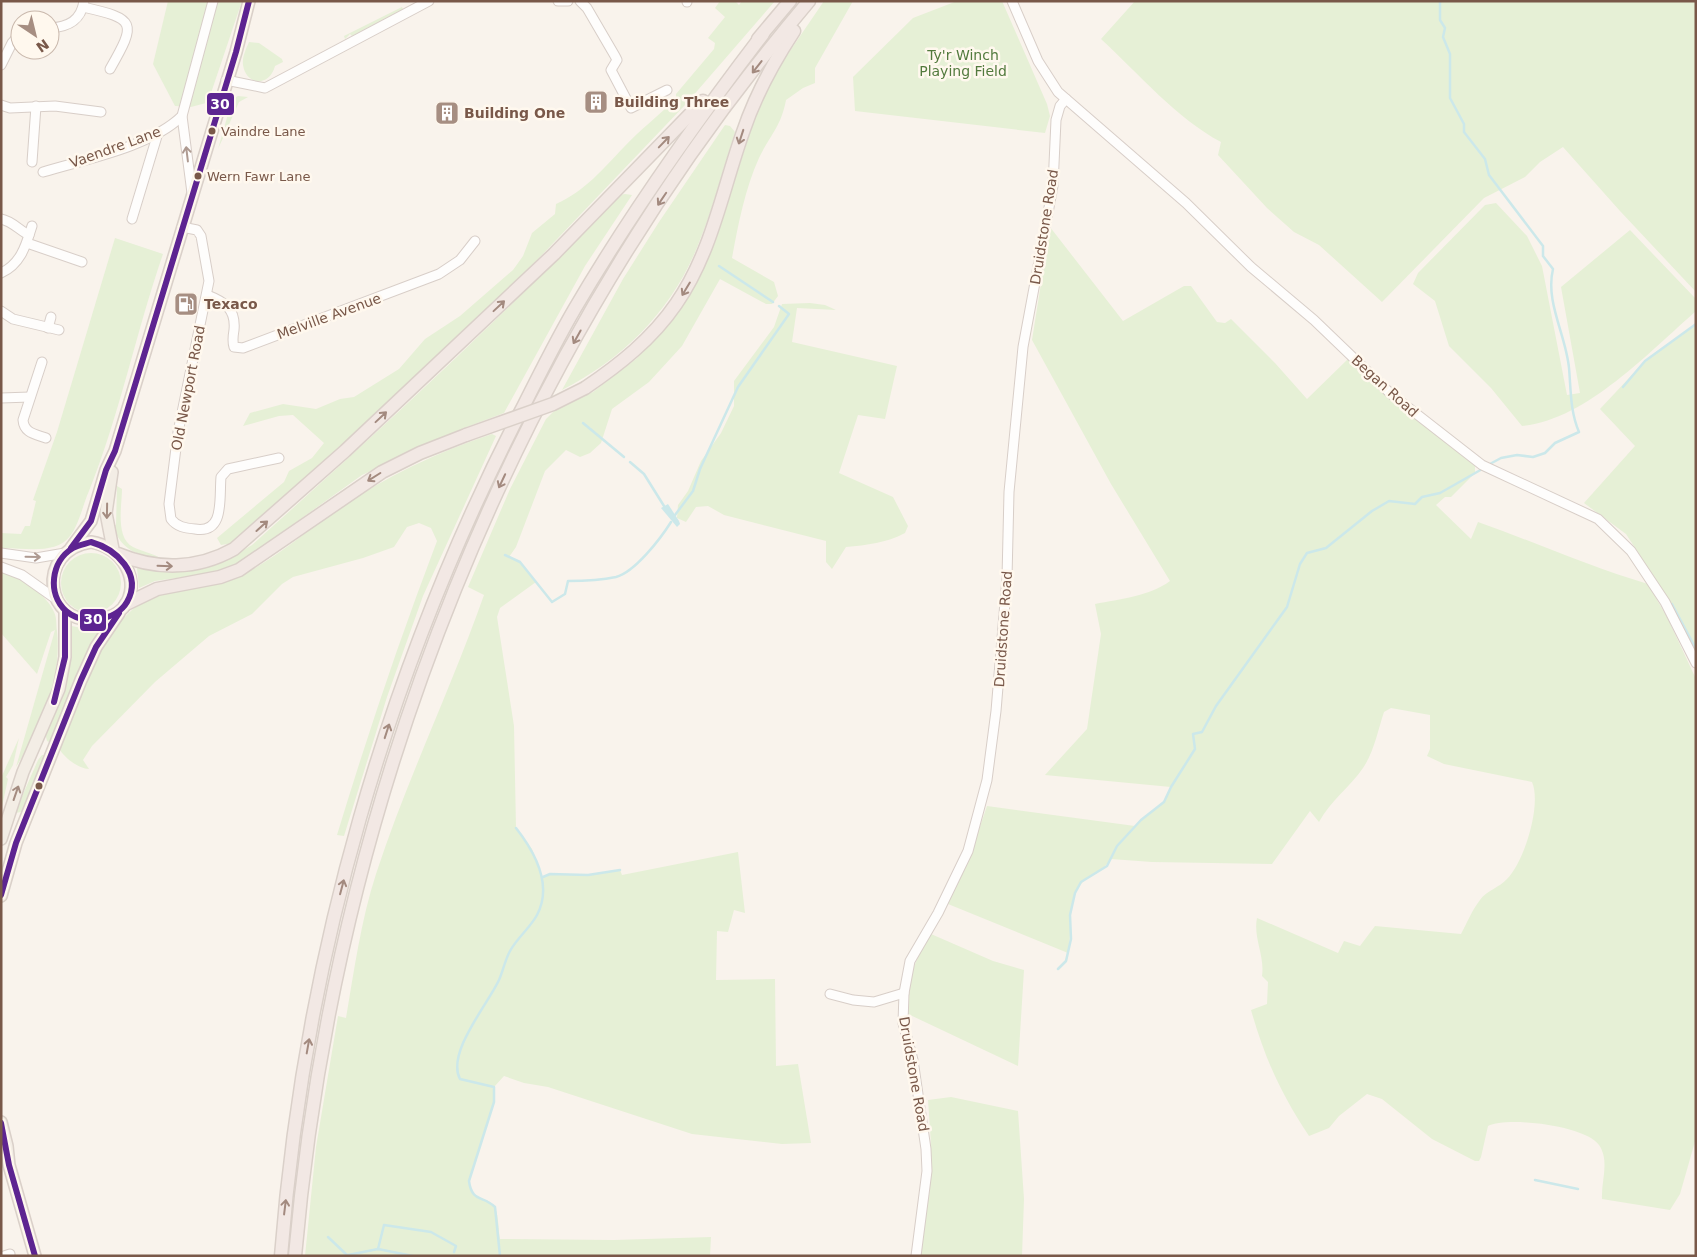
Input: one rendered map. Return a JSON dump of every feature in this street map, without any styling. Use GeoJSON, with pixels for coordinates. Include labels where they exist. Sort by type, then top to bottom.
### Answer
{"type":"FeatureCollection","features":[{"type":"Feature","properties":{"kind":"highway"},"geometry":{"type":"LineString","coordinates":[[115,552],[146,564],[182,566],[223,556],[249,537],[554,254],[683,122],[763,34],[790,1]]}},
{"type":"Feature","properties":{"kind":"highway"},"geometry":{"type":"LineString","coordinates":[[295,1256],[313,1096],[351,907],[377,811],[403,728],[463,570],[504,476],[538,409],[623,258],[716,119],[809,1]]}},
{"type":"Feature","properties":{"kind":"highway"},"geometry":{"type":"LineString","coordinates":[[122,608],[157,589],[220,577],[238,570],[382,472],[420,453],[553,404],[585,388],[632,354],[664,321],[686,288],[711,234],[752,107],[783,48],[813,1]]}},
{"type":"Feature","properties":{"kind":"highway"},"geometry":{"type":"LineString","coordinates":[[281,1256],[300,1093],[321,975],[337,906],[373,773],[432,607],[490,472],[573,311],[664,169],[763,34]]}},
{"type":"Feature","properties":{"kind":"main road"},"geometry":{"type":"LineString","coordinates":[[115,552],[106,513],[115,451],[249,1]]}},
{"type":"Feature","properties":{"kind":"main road"},"geometry":{"type":"LineString","coordinates":[[115,451],[106,470],[91,521],[57,562],[53,585],[56,599],[65,612],[78,618],[91,620],[109,618],[122,608]]}},
{"type":"Feature","properties":{"kind":"main road"},"geometry":{"type":"LineString","coordinates":[[1,896],[16,843],[81,680],[96,647],[122,608],[131,584],[124,564],[115,552],[102,544],[91,542],[68,550]]}},
{"type":"Feature","properties":{"kind":"main road"},"geometry":{"type":"LineString","coordinates":[[1,839],[21,779],[59,689],[65,657],[65,612]]}},
{"type":"Feature","properties":{"kind":"main road"},"geometry":{"type":"LineString","coordinates":[[1,1122],[7,1146],[9,1165],[35,1256]]}},
{"type":"Feature","properties":{"kind":"main road"},"geometry":{"type":"LineString","coordinates":[[1,1154],[9,1165]]}},
{"type":"Feature","properties":{"kind":"street"},"geometry":{"type":"LineString","coordinates":[[192,193],[182,116],[213,1]]}},
{"type":"Feature","properties":{"kind":"street"},"geometry":{"type":"LineString","coordinates":[[226,80],[264,88],[429,1]]}},
{"type":"Feature","properties":{"kind":"street"},"geometry":{"type":"LineString","coordinates":[[558,1],[568,1]]}},
{"type":"Feature","properties":{"kind":"street"},"geometry":{"type":"LineString","coordinates":[[580,1],[587,8],[616,56],[617,60],[611,70],[631,108],[667,90]]}},
{"type":"Feature","properties":{"kind":"street"},"geometry":{"type":"LineString","coordinates":[[1012,1],[1038,61],[1052,84],[1066,99]]}},
{"type":"Feature","properties":{"kind":"street"},"geometry":{"type":"LineString","coordinates":[[60,26],[72,23],[84,4],[117,15],[126,25],[127,31],[123,46],[110,69]]}},
{"type":"Feature","properties":{"kind":"street"},"geometry":{"type":"LineString","coordinates":[[1,65],[10,47]]}},
{"type":"Feature","properties":{"kind":"street","name":"Began Road"},"geometry":{"type":"LineString","coordinates":[[1066,99],[1186,203],[1251,267],[1296,303],[1404,406],[1482,465],[1598,519],[1636,559],[1665,602],[1696,663]]}},
{"type":"Feature","properties":{"kind":"street","name":"Druidstone Road"},"geometry":{"type":"LineString","coordinates":[[916,1256],[927,1171],[926,1148],[913,1060],[903,1023],[904,993],[910,961],[938,913],[968,851],[987,780],[996,711],[1007,578],[1009,492],[1023,347],[1053,186],[1056,120],[1060,106],[1066,99]]}},
{"type":"Feature","properties":{"kind":"street"},"geometry":{"type":"LineString","coordinates":[[1,105],[10,108],[55,106],[101,112]]}},
{"type":"Feature","properties":{"kind":"street"},"geometry":{"type":"LineString","coordinates":[[32,162],[36,106]]}},
{"type":"Feature","properties":{"kind":"street","name":"Vaendre Lane"},"geometry":{"type":"LineString","coordinates":[[43,172],[120,148],[158,133],[182,116]]}},
{"type":"Feature","properties":{"kind":"street"},"geometry":{"type":"LineString","coordinates":[[132,219],[158,133]]}},
{"type":"Feature","properties":{"kind":"street"},"geometry":{"type":"LineString","coordinates":[[1,219],[8,220],[16,228],[82,262]]}},
{"type":"Feature","properties":{"kind":"street","name":"Old Newport Road"},"geometry":{"type":"LineString","coordinates":[[182,227],[197,230],[201,236],[209,275],[207,295],[183,405],[168,513],[175,524],[182,528],[205,531],[216,523],[223,473],[228,469],[279,458]]}},
{"type":"Feature","properties":{"kind":"street"},"geometry":{"type":"LineString","coordinates":[[1,272],[18,260],[29,235]]}},
{"type":"Feature","properties":{"kind":"street","name":"Melville Avenue"},"geometry":{"type":"LineString","coordinates":[[207,295],[220,300],[231,309],[235,322],[232,342],[234,347],[243,348],[439,274],[460,260],[474,241]]}},
{"type":"Feature","properties":{"kind":"street"},"geometry":{"type":"LineString","coordinates":[[1,312],[12,324],[59,330]]}},
{"type":"Feature","properties":{"kind":"street"},"geometry":{"type":"LineString","coordinates":[[48,328],[51,317]]}},
{"type":"Feature","properties":{"kind":"street"},"geometry":{"type":"LineString","coordinates":[[42,362],[30,397],[23,426],[28,432],[46,438]]}},
{"type":"Feature","properties":{"kind":"street"},"geometry":{"type":"LineString","coordinates":[[1,398],[30,397]]}},
{"type":"Feature","properties":{"kind":"street"},"geometry":{"type":"LineString","coordinates":[[1,553],[36,558],[68,550]]}},
{"type":"Feature","properties":{"kind":"street"},"geometry":{"type":"LineString","coordinates":[[1,567],[22,575],[56,599]]}},
{"type":"Feature","properties":{"kind":"street"},"geometry":{"type":"LineString","coordinates":[[830,994],[853,1000],[874,1002],[904,993]]}},
{"type":"Feature","properties":{"kind":"green space"},"geometry":{"type":"Polygon","coordinates":[[[168,1],[242,1],[206,103],[191,107],[175,106],[153,64],[168,1]]]}},
{"type":"Feature","properties":{"kind":"green space"},"geometry":{"type":"Polygon","coordinates":[[[720,1],[735,1],[739,5],[742,1],[775,1],[685,105],[538,259],[427,367],[234,543],[221,545],[217,538],[284,482],[289,471],[312,458],[324,443],[293,415],[279,416],[243,426],[250,413],[283,404],[316,409],[340,399],[354,397],[399,369],[425,339],[460,316],[513,270],[523,256],[532,233],[555,214],[556,204],[576,193],[593,179],[636,135],[676,99],[676,94],[714,49],[715,43],[708,38],[725,17],[715,8],[720,1]]]}},
{"type":"Feature","properties":{"kind":"green space"},"geometry":{"type":"Polygon","coordinates":[[[824,1],[853,1],[815,68],[815,83],[803,88],[786,100],[778,124],[759,158],[750,182],[739,220],[732,258],[774,282],[778,296],[772,304],[766,304],[720,279],[682,346],[649,382],[612,409],[601,443],[590,453],[580,457],[566,450],[545,471],[516,547],[509,557],[520,562],[536,582],[500,608],[497,617],[514,726],[516,828],[532,849],[542,877],[550,874],[588,875],[620,870],[622,875],[738,852],[745,913],[734,910],[728,932],[717,931],[716,980],[775,979],[776,1066],[798,1064],[811,1143],[782,1144],[692,1134],[548,1087],[524,1083],[504,1076],[494,1087],[494,1102],[469,1181],[473,1193],[488,1201],[495,1208],[500,1239],[614,1240],[711,1237],[710,1256],[305,1256],[316,1147],[338,1016],[346,1018],[366,909],[388,839],[484,595],[468,587],[510,489],[546,419],[557,408],[593,392],[636,359],[668,325],[696,284],[714,245],[759,105],[779,67],[824,1]]]}},
{"type":"Feature","properties":{"kind":"green space","name":"Ty'r Winch Playing Field"},"geometry":{"type":"Polygon","coordinates":[[[957,1],[1002,1],[1047,104],[1050,116],[1045,133],[855,111],[853,77],[913,18],[957,1]]]}},
{"type":"Feature","properties":{"kind":"green space"},"geometry":{"type":"Polygon","coordinates":[[[1135,1],[1696,1],[1696,292],[1563,147],[1540,162],[1525,177],[1484,198],[1382,302],[1319,245],[1294,232],[1267,208],[1218,155],[1221,142],[1173,108],[1101,39],[1135,1]]]}},
{"type":"Feature","properties":{"kind":"green space"},"geometry":{"type":"Polygon","coordinates":[[[402,7],[403,9],[352,36],[350,34],[345,39],[344,36],[402,7]]]}},
{"type":"Feature","properties":{"kind":"green space"},"geometry":{"type":"Polygon","coordinates":[[[249,42],[259,43],[282,59],[283,62],[275,66],[268,78],[263,81],[253,80],[245,72],[243,59],[249,42]]]}},
{"type":"Feature","properties":{"kind":"green space"},"geometry":{"type":"Polygon","coordinates":[[[238,96],[248,97],[239,102],[218,149],[232,100],[238,96]]]}},
{"type":"Feature","properties":{"kind":"green space"},"geometry":{"type":"Polygon","coordinates":[[[725,125],[730,126],[735,132],[705,227],[677,287],[662,308],[627,346],[585,377],[562,390],[623,279],[725,125]]]}},
{"type":"Feature","properties":{"kind":"green space"},"geometry":{"type":"Polygon","coordinates":[[[620,195],[632,195],[585,266],[504,413],[464,428],[362,475],[239,563],[212,573],[155,581],[139,588],[137,568],[168,571],[197,568],[225,559],[252,545],[439,373],[531,285],[620,195]]]}},
{"type":"Feature","properties":{"kind":"green space"},"geometry":{"type":"Polygon","coordinates":[[[1496,203],[1527,236],[1542,266],[1567,395],[1580,393],[1561,287],[1630,230],[1696,299],[1696,311],[1637,364],[1593,398],[1570,411],[1546,421],[1522,426],[1491,388],[1449,346],[1435,301],[1413,284],[1418,273],[1485,205],[1496,203]]]}},
{"type":"Feature","properties":{"kind":"green space"},"geometry":{"type":"Polygon","coordinates":[[[1050,227],[1123,321],[1184,286],[1191,286],[1217,322],[1225,323],[1231,319],[1275,363],[1307,399],[1349,358],[1395,402],[1475,466],[1475,473],[1451,497],[1445,497],[1436,505],[1471,539],[1478,522],[1605,570],[1648,584],[1668,619],[1696,679],[1696,1138],[1680,1194],[1670,1210],[1602,1199],[1605,1164],[1599,1145],[1591,1138],[1563,1128],[1512,1122],[1488,1126],[1481,1157],[1479,1161],[1475,1161],[1432,1139],[1382,1099],[1367,1094],[1339,1116],[1329,1128],[1309,1136],[1275,1076],[1251,1010],[1267,1004],[1268,982],[1262,976],[1262,961],[1256,925],[1257,918],[1338,953],[1344,941],[1360,946],[1375,926],[1461,934],[1480,900],[1507,879],[1525,847],[1530,833],[1535,804],[1532,782],[1444,764],[1427,756],[1430,749],[1430,715],[1391,708],[1384,712],[1373,748],[1363,768],[1329,807],[1319,822],[1310,811],[1272,864],[1152,862],[1111,859],[1084,880],[1076,891],[1073,899],[1068,953],[948,904],[973,847],[987,806],[1135,826],[1164,802],[1171,787],[1045,775],[1087,729],[1101,634],[1095,604],[1144,594],[1170,581],[1111,484],[1032,340],[1050,227]]]}},
{"type":"Feature","properties":{"kind":"green space"},"geometry":{"type":"Polygon","coordinates":[[[115,238],[163,254],[100,462],[76,526],[64,542],[56,546],[37,549],[1,548],[1,533],[21,534],[25,526],[30,526],[36,501],[33,500],[57,432],[115,238]]]}},
{"type":"Feature","properties":{"kind":"green space"},"geometry":{"type":"Polygon","coordinates":[[[810,303],[825,305],[836,310],[797,308],[792,342],[897,366],[885,419],[858,415],[839,473],[893,497],[908,526],[905,533],[891,539],[846,547],[832,569],[826,562],[826,541],[724,515],[708,506],[696,507],[686,522],[677,518],[678,505],[688,491],[701,461],[721,433],[734,406],[734,381],[774,327],[782,304],[810,303]]]}},
{"type":"Feature","properties":{"kind":"green space"},"geometry":{"type":"Polygon","coordinates":[[[1696,324],[1696,649],[1672,604],[1626,534],[1584,503],[1635,446],[1600,409],[1645,361],[1696,324]]]}},
{"type":"Feature","properties":{"kind":"green space"},"geometry":{"type":"Polygon","coordinates":[[[492,434],[496,436],[423,596],[387,697],[344,836],[337,835],[348,798],[397,651],[437,541],[431,528],[419,523],[407,527],[394,547],[363,558],[293,577],[282,584],[252,614],[209,636],[155,682],[92,746],[83,760],[89,769],[76,765],[61,751],[59,748],[73,711],[97,656],[119,623],[133,609],[144,601],[168,592],[220,583],[246,573],[272,558],[334,512],[390,477],[450,449],[492,434]]]}},
{"type":"Feature","properties":{"kind":"green space"},"geometry":{"type":"Polygon","coordinates":[[[117,486],[122,489],[121,521],[127,543],[165,561],[133,551],[121,542],[113,526],[116,525],[117,486]]]}},
{"type":"Feature","properties":{"kind":"green space"},"geometry":{"type":"Polygon","coordinates":[[[85,553],[97,553],[108,558],[116,566],[121,577],[119,595],[108,608],[97,613],[85,613],[74,608],[66,600],[61,589],[61,577],[66,566],[74,558],[85,553]]]}},
{"type":"Feature","properties":{"kind":"green space"},"geometry":{"type":"Polygon","coordinates":[[[1,571],[16,577],[45,598],[55,614],[56,621],[58,649],[53,684],[42,719],[16,767],[55,630],[51,632],[37,674],[1,633],[1,571]]]}},
{"type":"Feature","properties":{"kind":"green space"},"geometry":{"type":"Polygon","coordinates":[[[72,626],[86,629],[102,628],[81,664],[51,743],[47,741],[45,733],[66,681],[71,654],[72,626]]]}},
{"type":"Feature","properties":{"kind":"green space"},"geometry":{"type":"Polygon","coordinates":[[[19,738],[13,765],[6,777],[8,779],[1,811],[1,778],[19,738]]]}},
{"type":"Feature","properties":{"kind":"green space"},"geometry":{"type":"Polygon","coordinates":[[[42,755],[46,755],[25,811],[16,813],[13,817],[38,760],[42,755]]]}},
{"type":"Feature","properties":{"kind":"green space"},"geometry":{"type":"Polygon","coordinates":[[[931,934],[993,961],[1024,970],[1018,1066],[908,1014],[912,972],[931,934]]]}},
{"type":"Feature","properties":{"kind":"green space"},"geometry":{"type":"Polygon","coordinates":[[[951,1097],[1018,1111],[1024,1199],[1022,1256],[920,1256],[931,1144],[928,1100],[951,1097]]]}},
{"type":"Feature","properties":{"kind":"water"},"geometry":{"type":"Polygon","coordinates":[[[668,504],[679,521],[680,524],[677,527],[661,508],[668,504]]]}},
{"type":"Feature","properties":{"kind":"waterway"},"geometry":{"type":"LineString","coordinates":[[1440,1],[1440,20],[1445,28],[1443,37],[1450,54],[1450,98],[1464,124],[1464,132],[1485,159],[1489,175],[1543,246],[1543,256],[1553,269],[1551,281],[1552,294],[1567,356],[1572,408],[1579,432],[1555,443],[1545,453],[1533,457],[1517,455],[1501,458],[1488,465]]}},
{"type":"Feature","properties":{"kind":"waterway"},"geometry":{"type":"LineString","coordinates":[[719,266],[773,302]]}},
{"type":"Feature","properties":{"kind":"waterway"},"geometry":{"type":"LineString","coordinates":[[675,515],[693,491],[700,469],[738,387],[789,314],[779,306]]}},
{"type":"Feature","properties":{"kind":"waterway"},"geometry":{"type":"LineString","coordinates":[[1623,387],[1645,361],[1696,324]]}},
{"type":"Feature","properties":{"kind":"waterway"},"geometry":{"type":"LineString","coordinates":[[583,423],[624,457]]}},
{"type":"Feature","properties":{"kind":"waterway"},"geometry":{"type":"LineString","coordinates":[[630,462],[644,474],[664,506]]}},
{"type":"Feature","properties":{"kind":"waterway"},"geometry":{"type":"LineString","coordinates":[[1058,969],[1066,961],[1071,939],[1070,915],[1075,893],[1081,882],[1107,866],[1117,846],[1141,820],[1164,802],[1171,787],[1195,749],[1193,734],[1202,732],[1216,706],[1287,607],[1300,564],[1307,553],[1326,548],[1372,511],[1389,501],[1415,504],[1422,497],[1440,493],[1484,468]]}},
{"type":"Feature","properties":{"kind":"waterway"},"geometry":{"type":"LineString","coordinates":[[505,555],[520,562],[552,602],[565,594],[568,581],[616,577],[631,569],[647,554],[671,522]]}},
{"type":"Feature","properties":{"kind":"waterway"},"geometry":{"type":"LineString","coordinates":[[1672,604],[1696,649]]}},
{"type":"Feature","properties":{"kind":"waterway"},"geometry":{"type":"LineString","coordinates":[[500,1256],[495,1207],[491,1203],[475,1196],[470,1188],[469,1181],[494,1102],[494,1087],[460,1079],[457,1068],[463,1043],[470,1029],[494,990],[510,951],[534,920],[541,904],[543,892],[539,869],[529,847],[516,828]]}},
{"type":"Feature","properties":{"kind":"waterway"},"geometry":{"type":"LineString","coordinates":[[543,877],[550,874],[588,875],[620,870]]}},
{"type":"Feature","properties":{"kind":"waterway"},"geometry":{"type":"LineString","coordinates":[[1535,1180],[1578,1189]]}},
{"type":"Feature","properties":{"kind":"waterway"},"geometry":{"type":"LineString","coordinates":[[378,1249],[384,1225],[431,1232],[456,1246],[454,1252]]}},
{"type":"Feature","properties":{"kind":"waterway"},"geometry":{"type":"LineString","coordinates":[[328,1237],[348,1256]]}},
{"type":"Feature","properties":{"kind":"waterway"},"geometry":{"type":"LineString","coordinates":[[348,1255],[378,1249],[413,1256]]}},
{"type":"Feature","properties":{"kind":"transit line","name":"30"},"geometry":{"type":"LineString","coordinates":[[71,548],[91,521],[106,470],[115,451],[236,52],[249,1]]}},
{"type":"Feature","properties":{"kind":"transit line","name":"30"},"geometry":{"type":"LineString","coordinates":[[91,542],[100,545],[118,557],[124,564],[132,582],[131,592],[122,608],[115,614],[90,620],[81,619],[66,611],[56,596],[54,578],[56,569],[66,554],[75,547],[91,542]]}},
{"type":"Feature","properties":{"kind":"transit line","name":"30"},"geometry":{"type":"LineString","coordinates":[[54,702],[65,657],[65,611]]}},
{"type":"Feature","properties":{"kind":"transit line","name":"30"},"geometry":{"type":"LineString","coordinates":[[1,895],[16,843],[81,680],[96,647],[119,613]]}},
{"type":"Feature","properties":{"kind":"transit line","name":"30"},"geometry":{"type":"LineString","coordinates":[[1,1123],[9,1165],[35,1256]]}},
{"type":"Feature","properties":{"kind":"place","name":"Building Three"},"geometry":{"type":"Point","coordinates":[596,102]}},
{"type":"Feature","properties":{"kind":"place","name":"Building One"},"geometry":{"type":"Point","coordinates":[447,113]}},
{"type":"Feature","properties":{"kind":"place","name":"Vaindre Lane"},"geometry":{"type":"Point","coordinates":[212,131]}},
{"type":"Feature","properties":{"kind":"place","name":"Wern Fawr Lane"},"geometry":{"type":"Point","coordinates":[198,176]}},
{"type":"Feature","properties":{"kind":"place","name":"Texaco"},"geometry":{"type":"Point","coordinates":[186,304]}}]}
